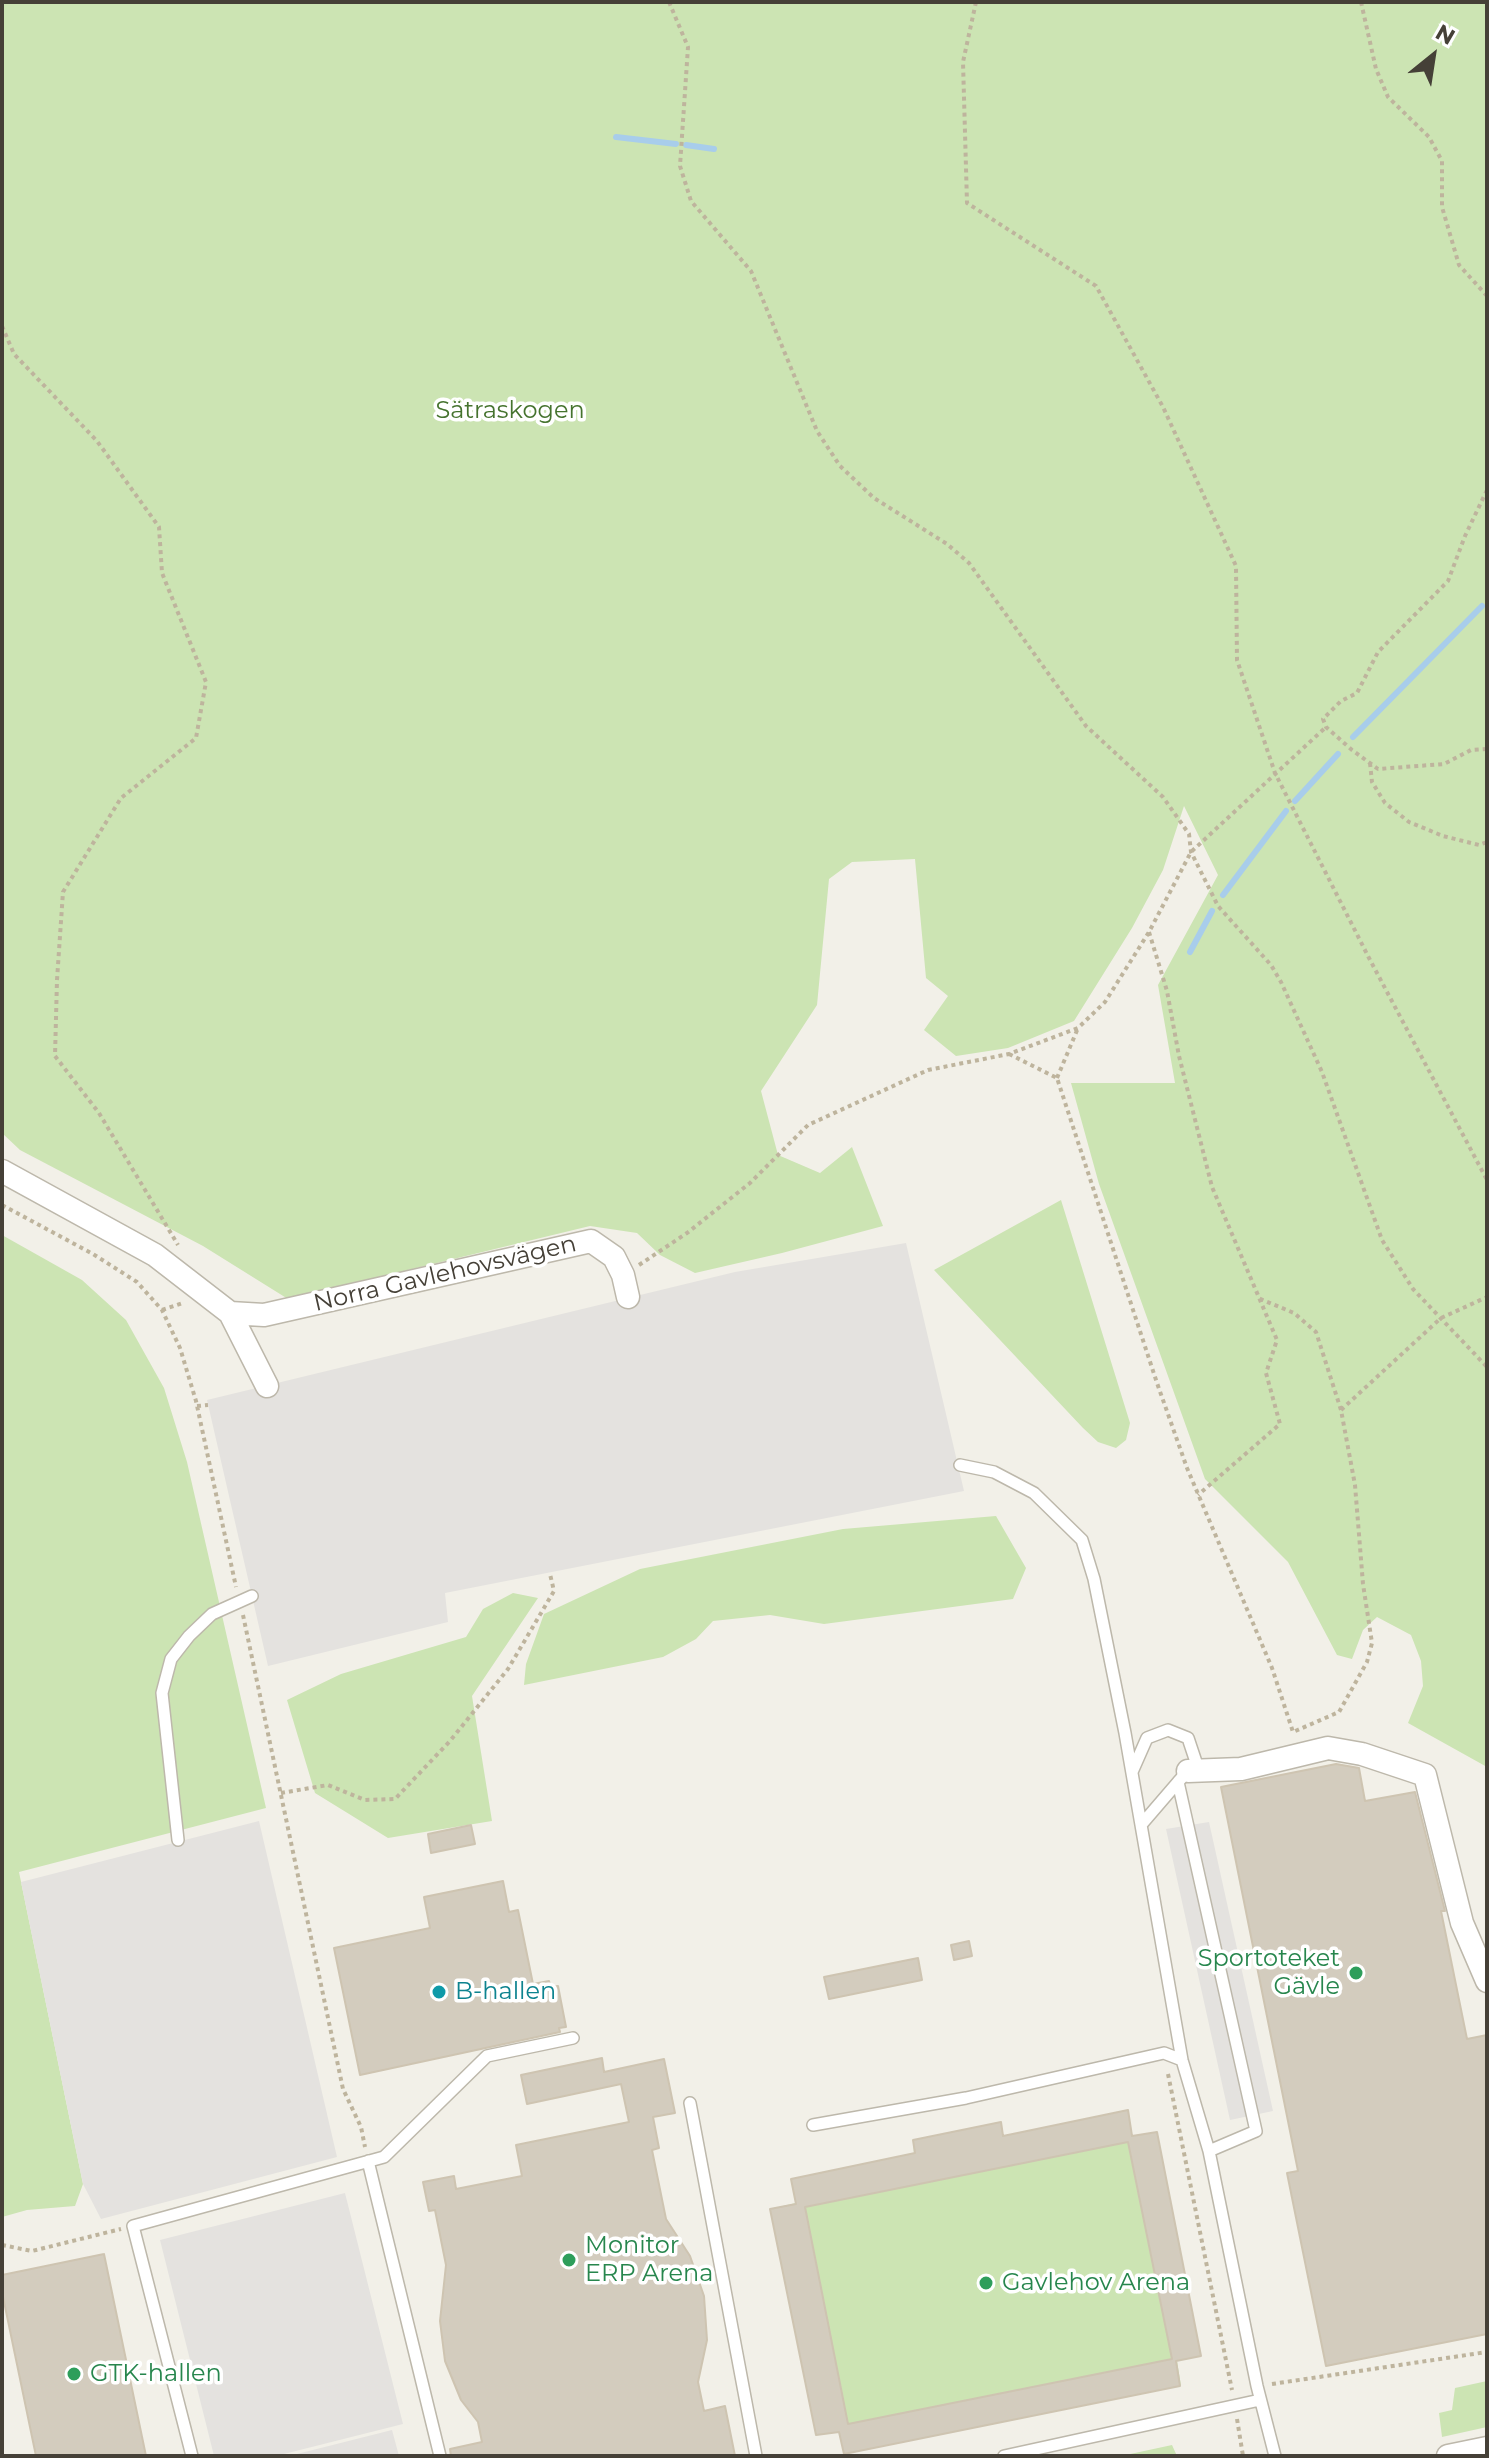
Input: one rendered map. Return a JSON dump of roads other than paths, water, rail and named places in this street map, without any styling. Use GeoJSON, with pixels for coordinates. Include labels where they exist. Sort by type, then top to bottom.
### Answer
{"type":"FeatureCollection","features":[{"type":"Feature","properties":{"kind":"street"},"geometry":{"type":"LineString","coordinates":[[2,1171],[155,1255],[230,1313],[267,1386]]}},
{"type":"Feature","properties":{"kind":"street","name":"Norra Gavlehovsvägen"},"geometry":{"type":"LineString","coordinates":[[230,1313],[264,1315],[591,1241],[614,1257],[626,1286]]}},
{"type":"Feature","properties":{"kind":"street"},"geometry":{"type":"LineString","coordinates":[[1183,1777],[1241,1769],[1328,1748],[1362,1754],[1425,1775],[1462,1923],[1487,1981]]}},
{"type":"Feature","properties":{"kind":"street"},"geometry":{"type":"LineString","coordinates":[[1448,2456],[1487,2448]]}},
{"type":"Feature","properties":{"kind":"lane"},"geometry":{"type":"LineString","coordinates":[[960,1465],[994,1472],[1034,1493],[1082,1540],[1094,1579],[1132,1772],[1182,2060],[1209,2151],[1260,2400],[1275,2456]]}},
{"type":"Feature","properties":{"kind":"lane"},"geometry":{"type":"LineString","coordinates":[[178,1840],[162,1693],[171,1659],[212,1614],[252,1596]]}},
{"type":"Feature","properties":{"kind":"lane"},"geometry":{"type":"LineString","coordinates":[[1132,1772],[1147,1738],[1168,1730],[1188,1738],[1196,1762],[1141,1825]]}},
{"type":"Feature","properties":{"kind":"lane"},"geometry":{"type":"LineString","coordinates":[[1183,1777],[1256,2131],[1209,2151]]}},
{"type":"Feature","properties":{"kind":"lane"},"geometry":{"type":"LineString","coordinates":[[192,2456],[133,2226],[384,2157],[487,2056],[573,2038]]}},
{"type":"Feature","properties":{"kind":"lane"},"geometry":{"type":"LineString","coordinates":[[813,2125],[966,2098],[1164,2053],[1182,2060]]}},
{"type":"Feature","properties":{"kind":"lane"},"geometry":{"type":"LineString","coordinates":[[690,2103],[756,2456]]}},
{"type":"Feature","properties":{"kind":"lane"},"geometry":{"type":"LineString","coordinates":[[368,2161],[440,2456]]}},
{"type":"Feature","properties":{"kind":"lane"},"geometry":{"type":"LineString","coordinates":[[1004,2456],[1260,2400]]}},
{"type":"Feature","properties":{"kind":"waterway"},"geometry":{"type":"LineString","coordinates":[[616,137],[676,144]]}},
{"type":"Feature","properties":{"kind":"waterway"},"geometry":{"type":"LineString","coordinates":[[686,145],[714,149]]}},
{"type":"Feature","properties":{"kind":"waterway"},"geometry":{"type":"LineString","coordinates":[[1353,737],[1482,606]]}},
{"type":"Feature","properties":{"kind":"waterway"},"geometry":{"type":"LineString","coordinates":[[1295,801],[1338,754]]}},
{"type":"Feature","properties":{"kind":"waterway"},"geometry":{"type":"LineString","coordinates":[[1223,895],[1286,811]]}},
{"type":"Feature","properties":{"kind":"waterway"},"geometry":{"type":"LineString","coordinates":[[1190,952],[1212,911]]}},
{"type":"Feature","properties":{"kind":"place","name":"Sportoteket Gävle"},"geometry":{"type":"Point","coordinates":[1356,1973]}},
{"type":"Feature","properties":{"kind":"place","name":"B-hallen"},"geometry":{"type":"Point","coordinates":[439,1992]}},
{"type":"Feature","properties":{"kind":"place","name":"Monitor ERP Arena"},"geometry":{"type":"Point","coordinates":[569,2260]}},
{"type":"Feature","properties":{"kind":"place","name":"Gavlehov Arena"},"geometry":{"type":"Point","coordinates":[986,2283]}},
{"type":"Feature","properties":{"kind":"place","name":"GTK-hallen"},"geometry":{"type":"Point","coordinates":[74,2374]}},
{"type":"Feature","properties":{"kind":"park label","name":"Sätraskogen"},"geometry":{"type":"Point","coordinates":[510,411]}}]}
